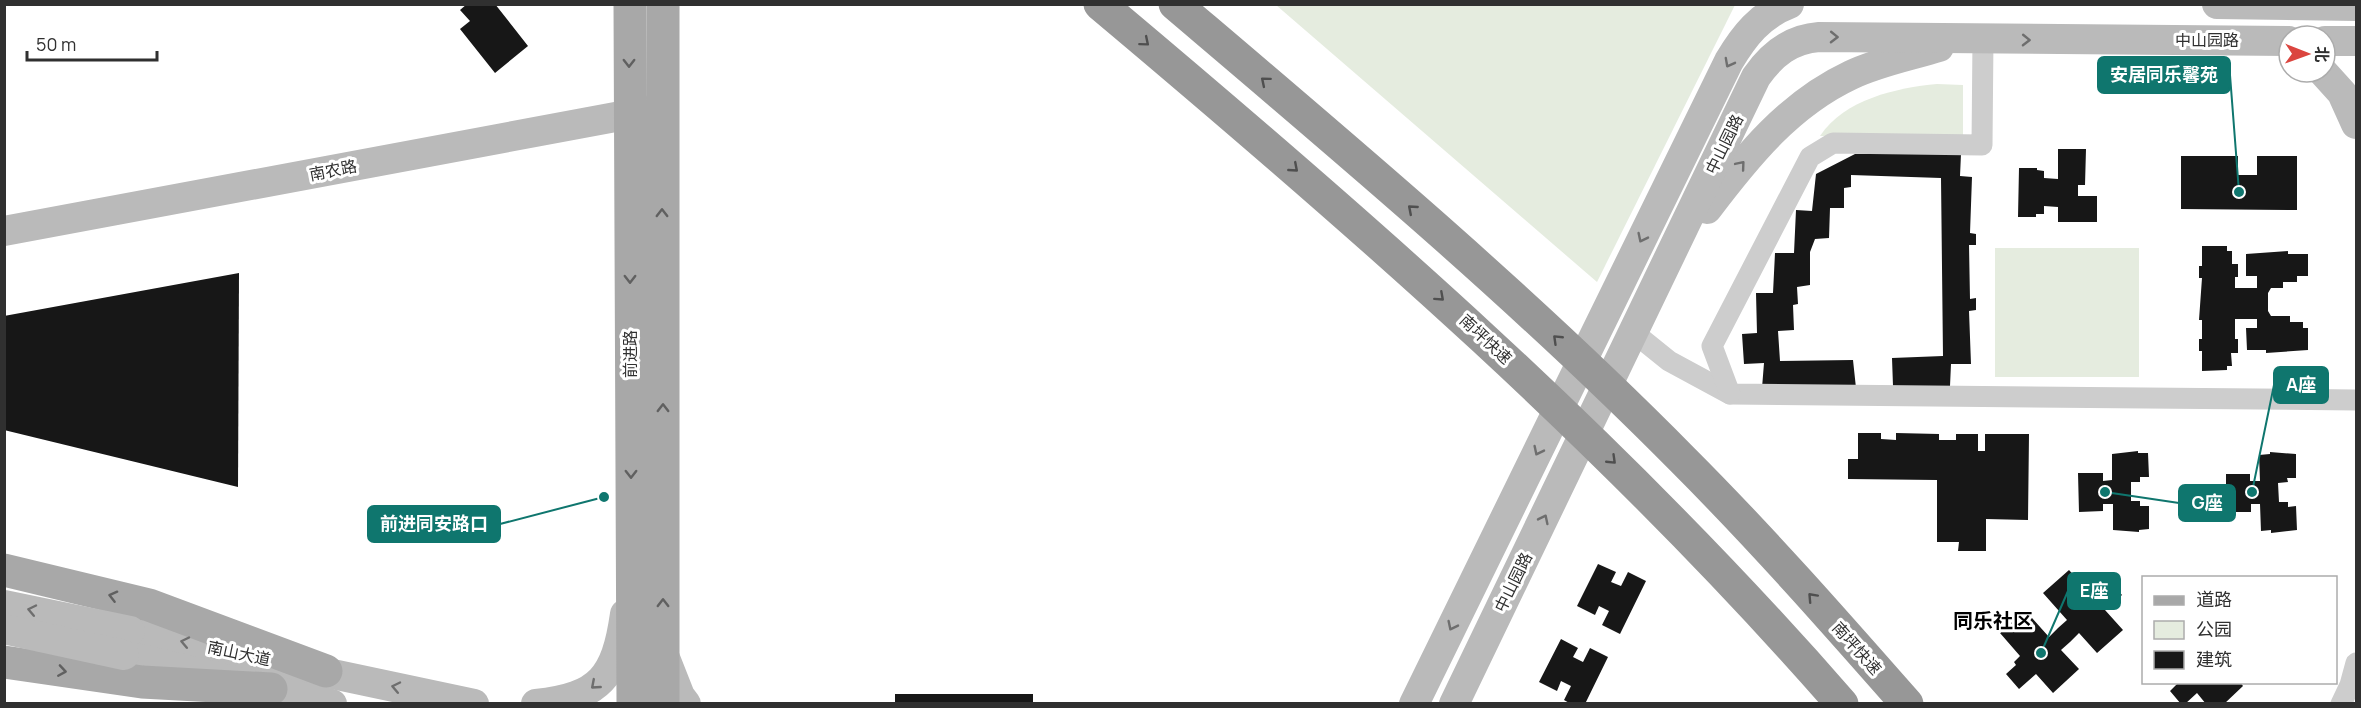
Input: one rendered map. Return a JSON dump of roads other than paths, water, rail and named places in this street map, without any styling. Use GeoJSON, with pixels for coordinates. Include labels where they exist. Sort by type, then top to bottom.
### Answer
{"type":"FeatureCollection","features":[{"type":"Feature","properties":{"kind":"highway","name":"南坪快速"},"geometry":{"type":"LineString","coordinates":[[1100,4],[1290,163],[1493,344],[1656,502],[1783,635],[1842,704]]}},
{"type":"Feature","properties":{"kind":"highway","name":"南坪快速"},"geometry":{"type":"LineString","coordinates":[[1175,4],[1330,136],[1535,318],[1684,460],[1907,704]]}},
{"type":"Feature","properties":{"kind":"main road","name":"前进路"},"geometry":{"type":"LineString","coordinates":[[630,4],[633,704]]}},
{"type":"Feature","properties":{"kind":"main road"},"geometry":{"type":"LineString","coordinates":[[2217,4],[2356,6]]}},
{"type":"Feature","properties":{"kind":"main road"},"geometry":{"type":"LineString","coordinates":[[1772,9],[1779,52]]}},
{"type":"Feature","properties":{"kind":"main road","name":"中山园路"},"geometry":{"type":"LineString","coordinates":[[1414,704],[1729,61],[1740,43],[1772,9]]}},
{"type":"Feature","properties":{"kind":"main road","name":"前进路"},"geometry":{"type":"LineString","coordinates":[[663,704],[662,108],[666,11]]}},
{"type":"Feature","properties":{"kind":"main road","name":"中山园路"},"geometry":{"type":"LineString","coordinates":[[1454,704],[1756,77],[1765,64],[1779,52],[1805,38],[1819,37],[2277,40]]}},
{"type":"Feature","properties":{"kind":"main road"},"geometry":{"type":"LineString","coordinates":[[1658,281],[1708,207],[1741,166],[1780,122],[1802,104],[1829,86],[1853,74],[1975,39]]}},
{"type":"Feature","properties":{"kind":"main road"},"geometry":{"type":"LineString","coordinates":[[2256,40],[2277,46]]}},
{"type":"Feature","properties":{"kind":"main road"},"geometry":{"type":"LineString","coordinates":[[2337,41],[2356,41]]}},
{"type":"Feature","properties":{"kind":"main road"},"geometry":{"type":"LineString","coordinates":[[2334,84],[2342,93],[2356,124]]}},
{"type":"Feature","properties":{"kind":"main road","name":"南农路"},"geometry":{"type":"LineString","coordinates":[[4,231],[662,108]]}},
{"type":"Feature","properties":{"kind":"main road"},"geometry":{"type":"LineString","coordinates":[[4,570],[149,605],[326,671]]}},
{"type":"Feature","properties":{"kind":"main road"},"geometry":{"type":"LineString","coordinates":[[536,704],[572,698],[587,692],[601,681],[613,663],[622,636],[632,572]]}},
{"type":"Feature","properties":{"kind":"main road","name":"南山大道"},"geometry":{"type":"LineString","coordinates":[[4,605],[271,690],[332,704]]}},
{"type":"Feature","properties":{"kind":"main road","name":"南山大道"},"geometry":{"type":"LineString","coordinates":[[4,629],[127,643],[326,671],[474,704]]}},
{"type":"Feature","properties":{"kind":"main road"},"geometry":{"type":"LineString","coordinates":[[663,653],[675,686],[686,704]]}},
{"type":"Feature","properties":{"kind":"main road"},"geometry":{"type":"LineString","coordinates":[[4,662],[142,682],[271,690]]}},
{"type":"Feature","properties":{"kind":"street"},"geometry":{"type":"LineString","coordinates":[[1730,394],[1712,346],[1810,157],[1833,143],[1982,145],[1975,39]]}},
{"type":"Feature","properties":{"kind":"street"},"geometry":{"type":"LineString","coordinates":[[1633,332],[1679,367],[1730,394],[2356,400]]}},
{"type":"Feature","properties":{"kind":"street"},"geometry":{"type":"LineString","coordinates":[[2341,704],[2350,685],[2356,663]]}},
{"type":"Feature","properties":{"kind":"street"},"geometry":{"type":"LineString","coordinates":[[2350,704],[2356,698]]}},
{"type":"Feature","properties":{"kind":"place","name":"安居同乐馨苑"},"geometry":{"type":"Point","coordinates":[2239,192]}},
{"type":"Feature","properties":{"kind":"place","name":"G座"},"geometry":{"type":"Point","coordinates":[2105,492]}},
{"type":"Feature","properties":{"kind":"place","name":"A座"},"geometry":{"type":"Point","coordinates":[2252,492]}},
{"type":"Feature","properties":{"kind":"place","name":"前进同安路口"},"geometry":{"type":"Point","coordinates":[604,497]}},
{"type":"Feature","properties":{"kind":"place","name":"E座"},"geometry":{"type":"Point","coordinates":[2041,653]}},
{"type":"Feature","properties":{"kind":"district","name":"同乐社区"},"geometry":{"type":"Point","coordinates":[1993,621]}}]}
